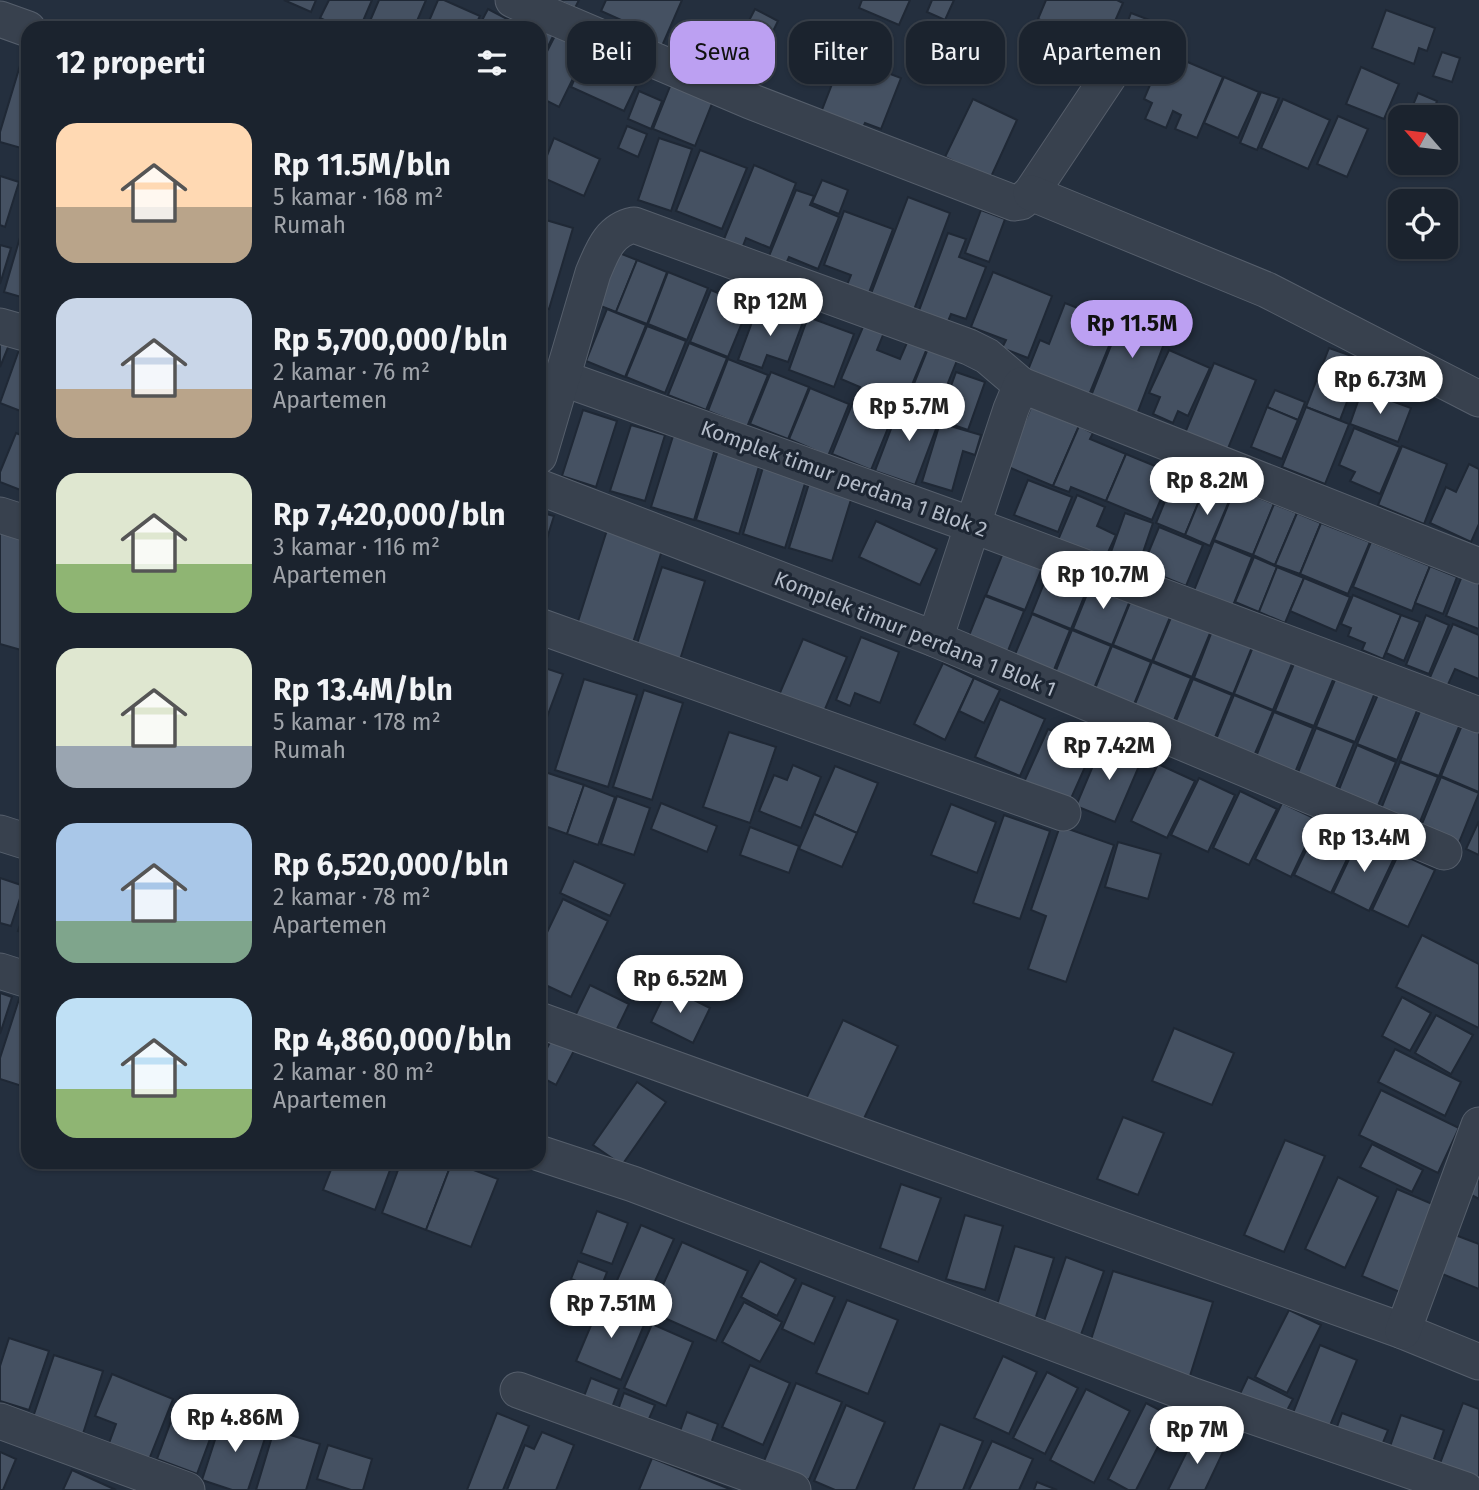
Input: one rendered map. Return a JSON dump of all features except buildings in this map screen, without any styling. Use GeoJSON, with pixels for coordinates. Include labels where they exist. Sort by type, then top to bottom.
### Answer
{"type":"FeatureCollection","features":[{"type":"Feature","properties":{"kind":"street"},"geometry":{"type":"LineString","coordinates":[[513,0],[750,101],[1007,201],[1021,202],[1031,193],[1104,84]]}},
{"type":"Feature","properties":{"kind":"street"},"geometry":{"type":"LineString","coordinates":[[0,19],[21,26]]}},
{"type":"Feature","properties":{"kind":"street"},"geometry":{"type":"LineString","coordinates":[[1031,193],[1267,290],[1479,399]]}},
{"type":"Feature","properties":{"kind":"street"},"geometry":{"type":"LineString","coordinates":[[546,432],[593,273],[615,232],[634,225],[969,346],[987,356],[1021,385],[1479,566]]}},
{"type":"Feature","properties":{"kind":"street"},"geometry":{"type":"LineString","coordinates":[[0,326],[21,332]]}},
{"type":"Feature","properties":{"kind":"street","name":"Komplek timur perdana 1 Blok 2"},"geometry":{"type":"LineString","coordinates":[[562,378],[972,525],[1479,715]]}},
{"type":"Feature","properties":{"kind":"street"},"geometry":{"type":"LineString","coordinates":[[935,639],[1021,385]]}},
{"type":"Feature","properties":{"kind":"street","name":"Komplek timur perdana 1 Blok 1"},"geometry":{"type":"LineString","coordinates":[[546,490],[935,639],[1444,852]]}},
{"type":"Feature","properties":{"kind":"street"},"geometry":{"type":"LineString","coordinates":[[0,515],[21,522]]}},
{"type":"Feature","properties":{"kind":"street"},"geometry":{"type":"LineString","coordinates":[[546,628],[1063,813]]}},
{"type":"Feature","properties":{"kind":"street"},"geometry":{"type":"LineString","coordinates":[[0,834],[21,840]]}},
{"type":"Feature","properties":{"kind":"street"},"geometry":{"type":"LineString","coordinates":[[0,971],[21,978]]}},
{"type":"Feature","properties":{"kind":"street"},"geometry":{"type":"LineString","coordinates":[[546,1023],[1403,1331],[1479,1362]]}},
{"type":"Feature","properties":{"kind":"street"},"geometry":{"type":"LineString","coordinates":[[1403,1331],[1466,1205],[1479,1125]]}},
{"type":"Feature","properties":{"kind":"street"},"geometry":{"type":"LineString","coordinates":[[546,1155],[633,1184],[1194,1396],[1466,1490]]}},
{"type":"Feature","properties":{"kind":"street"},"geometry":{"type":"LineString","coordinates":[[518,1390],[793,1490]]}},
{"type":"Feature","properties":{"kind":"street"},"geometry":{"type":"LineString","coordinates":[[0,1421],[187,1490]]}}]}
